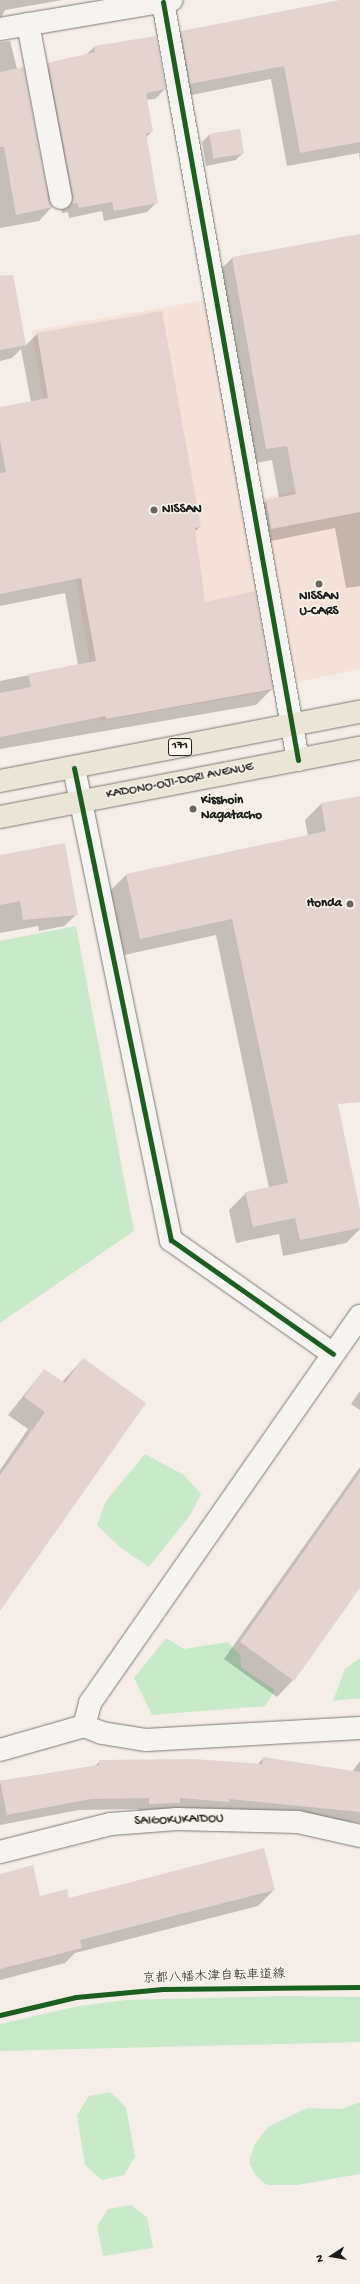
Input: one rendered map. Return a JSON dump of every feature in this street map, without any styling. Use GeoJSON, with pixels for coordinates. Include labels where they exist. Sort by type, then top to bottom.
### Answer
{"type":"FeatureCollection","features":[{"type":"Feature","properties":{"kind":"highway","name":"171"},"geometry":{"type":"LineString","coordinates":[[0,781],[360,712]]}},
{"type":"Feature","properties":{"kind":"highway","name":"KADONO-OJI-DORI AVENUE"},"geometry":{"type":"LineString","coordinates":[[0,816],[360,748]]}},
{"type":"Feature","properties":{"kind":"street"},"geometry":{"type":"LineString","coordinates":[[0,29],[168,1],[298,760]]}},
{"type":"Feature","properties":{"kind":"street"},"geometry":{"type":"LineString","coordinates":[[28,24],[61,198]]}},
{"type":"Feature","properties":{"kind":"street"},"geometry":{"type":"LineString","coordinates":[[74,768],[171,1240],[333,1354]]}},
{"type":"Feature","properties":{"kind":"street"},"geometry":{"type":"LineString","coordinates":[[84,1726],[90,1703],[360,1316]]}},
{"type":"Feature","properties":{"kind":"street"},"geometry":{"type":"LineString","coordinates":[[0,1750],[84,1726],[102,1733],[146,1740],[360,1728]]}},
{"type":"Feature","properties":{"kind":"street","name":"SAIGOKUKAIDOU"},"geometry":{"type":"LineString","coordinates":[[0,1852],[111,1824],[177,1819],[298,1822],[360,1836]]}},
{"type":"Feature","properties":{"kind":"shaded area","name":"NISSAN"},"geometry":{"type":"Polygon","coordinates":[[[206,300],[275,690],[100,721],[32,331],[206,300]]]}},
{"type":"Feature","properties":{"kind":"shaded area","name":"NISSAN U-CARS"},"geometry":{"type":"Polygon","coordinates":[[[360,479],[360,669],[297,682],[261,498],[360,479]]]}},
{"type":"Feature","properties":{"kind":"green space"},"geometry":{"type":"Polygon","coordinates":[[[76,926],[134,1231],[0,1323],[0,941],[76,926]]]}},
{"type":"Feature","properties":{"kind":"green space"},"geometry":{"type":"Polygon","coordinates":[[[145,1454],[184,1475],[201,1494],[191,1514],[149,1567],[121,1548],[97,1525],[106,1501],[145,1454]]]}},
{"type":"Feature","properties":{"kind":"green space"},"geometry":{"type":"Polygon","coordinates":[[[166,1638],[184,1649],[228,1642],[240,1655],[241,1667],[275,1690],[265,1706],[152,1715],[134,1678],[166,1638]]]}},
{"type":"Feature","properties":{"kind":"green space"},"geometry":{"type":"Polygon","coordinates":[[[360,1658],[360,1698],[333,1701],[345,1669],[360,1658]]]}},
{"type":"Feature","properties":{"kind":"green space"},"geometry":{"type":"Polygon","coordinates":[[[283,1996],[360,1997],[360,2042],[0,2051],[0,2024],[79,2006],[126,2000],[283,1996]]]}},
{"type":"Feature","properties":{"kind":"green space"},"geometry":{"type":"Polygon","coordinates":[[[110,2092],[126,2107],[135,2157],[124,2175],[102,2180],[85,2165],[77,2115],[89,2096],[110,2092]]]}},
{"type":"Feature","properties":{"kind":"green space"},"geometry":{"type":"Polygon","coordinates":[[[360,2102],[360,2174],[297,2185],[267,2185],[256,2176],[249,2163],[254,2145],[268,2127],[307,2108],[342,2109],[360,2102]]]}},
{"type":"Feature","properties":{"kind":"green space"},"geometry":{"type":"Polygon","coordinates":[[[131,2205],[147,2217],[153,2248],[103,2256],[97,2226],[108,2209],[131,2205]]]}},
{"type":"Feature","properties":{"kind":"building"},"geometry":{"type":"Polygon","coordinates":[[[340,0],[360,0],[360,142],[300,153],[284,66],[190,84],[181,31],[340,0]]]}},
{"type":"Feature","properties":{"kind":"building"},"geometry":{"type":"Polygon","coordinates":[[[156,36],[166,89],[146,93],[153,132],[146,133],[158,203],[114,211],[112,202],[79,208],[77,203],[72,204],[73,196],[48,63],[95,52],[94,46],[156,36]]]}},
{"type":"Feature","properties":{"kind":"building"},"geometry":{"type":"Polygon","coordinates":[[[24,67],[49,200],[53,207],[16,215],[4,147],[0,147],[0,72],[24,67]]]}},
{"type":"Feature","properties":{"kind":"building"},"geometry":{"type":"Polygon","coordinates":[[[240,129],[244,154],[213,159],[209,134],[240,129]]]}},
{"type":"Feature","properties":{"kind":"building"},"geometry":{"type":"Polygon","coordinates":[[[360,234],[360,512],[271,529],[266,500],[296,494],[287,446],[266,449],[232,257],[360,234]]]}},
{"type":"Feature","properties":{"kind":"building"},"geometry":{"type":"Polygon","coordinates":[[[13,275],[26,345],[0,350],[0,276],[13,275]]]}},
{"type":"Feature","properties":{"kind":"building","name":"NISSAN"},"geometry":{"type":"Polygon","coordinates":[[[162,311],[201,527],[195,528],[205,602],[255,591],[273,689],[106,719],[106,716],[0,737],[0,693],[31,687],[28,674],[96,661],[81,578],[0,594],[0,473],[6,472],[0,440],[0,407],[48,398],[37,333],[162,311]]]}},
{"type":"Feature","properties":{"kind":"building"},"geometry":{"type":"Polygon","coordinates":[[[360,796],[360,1102],[338,1104],[360,1210],[360,1228],[300,1240],[295,1218],[253,1227],[245,1192],[288,1183],[232,919],[140,939],[126,874],[326,831],[321,803],[360,796]]]}},
{"type":"Feature","properties":{"kind":"building"},"geometry":{"type":"Polygon","coordinates":[[[65,843],[78,915],[23,920],[20,901],[0,905],[0,855],[65,843]]]}},
{"type":"Feature","properties":{"kind":"building"},"geometry":{"type":"Polygon","coordinates":[[[83,1358],[146,1403],[0,1611],[0,1475],[45,1412],[24,1397],[44,1369],[65,1383],[83,1358]]]}},
{"type":"Feature","properties":{"kind":"building"},"geometry":{"type":"Polygon","coordinates":[[[360,1472],[360,1588],[294,1681],[240,1642],[360,1472]]]}},
{"type":"Feature","properties":{"kind":"building"},"geometry":{"type":"Polygon","coordinates":[[[263,1757],[360,1772],[360,1812],[229,1799],[229,1802],[180,1798],[180,1803],[149,1804],[149,1798],[91,1799],[7,1815],[0,1781],[99,1765],[99,1760],[193,1759],[262,1764],[263,1757]]]}},
{"type":"Feature","properties":{"kind":"building"},"geometry":{"type":"Polygon","coordinates":[[[264,1848],[275,1890],[80,1940],[82,1948],[0,1969],[0,1874],[33,1865],[40,1896],[67,1889],[69,1898],[264,1848]]]}},
{"type":"Feature","properties":{"kind":"cycle path"},"geometry":{"type":"LineString","coordinates":[[163,2],[298,760]]}},
{"type":"Feature","properties":{"kind":"cycle path"},"geometry":{"type":"LineString","coordinates":[[74,768],[171,1240],[333,1354]]}},
{"type":"Feature","properties":{"kind":"cycle path","name":"京都八幡木津自転車道線"},"geometry":{"type":"LineString","coordinates":[[0,2015],[76,1997],[163,1989],[360,1987]]}},
{"type":"Feature","properties":{"kind":"place","name":"NISSAN"},"geometry":{"type":"Point","coordinates":[154,510]}},
{"type":"Feature","properties":{"kind":"place","name":"NISSAN U-CARS"},"geometry":{"type":"Point","coordinates":[319,584]}},
{"type":"Feature","properties":{"kind":"place","name":"Kisshoin Nagatacho"},"geometry":{"type":"Point","coordinates":[193,809]}},
{"type":"Feature","properties":{"kind":"place","name":"Honda"},"geometry":{"type":"Point","coordinates":[350,904]}}]}
